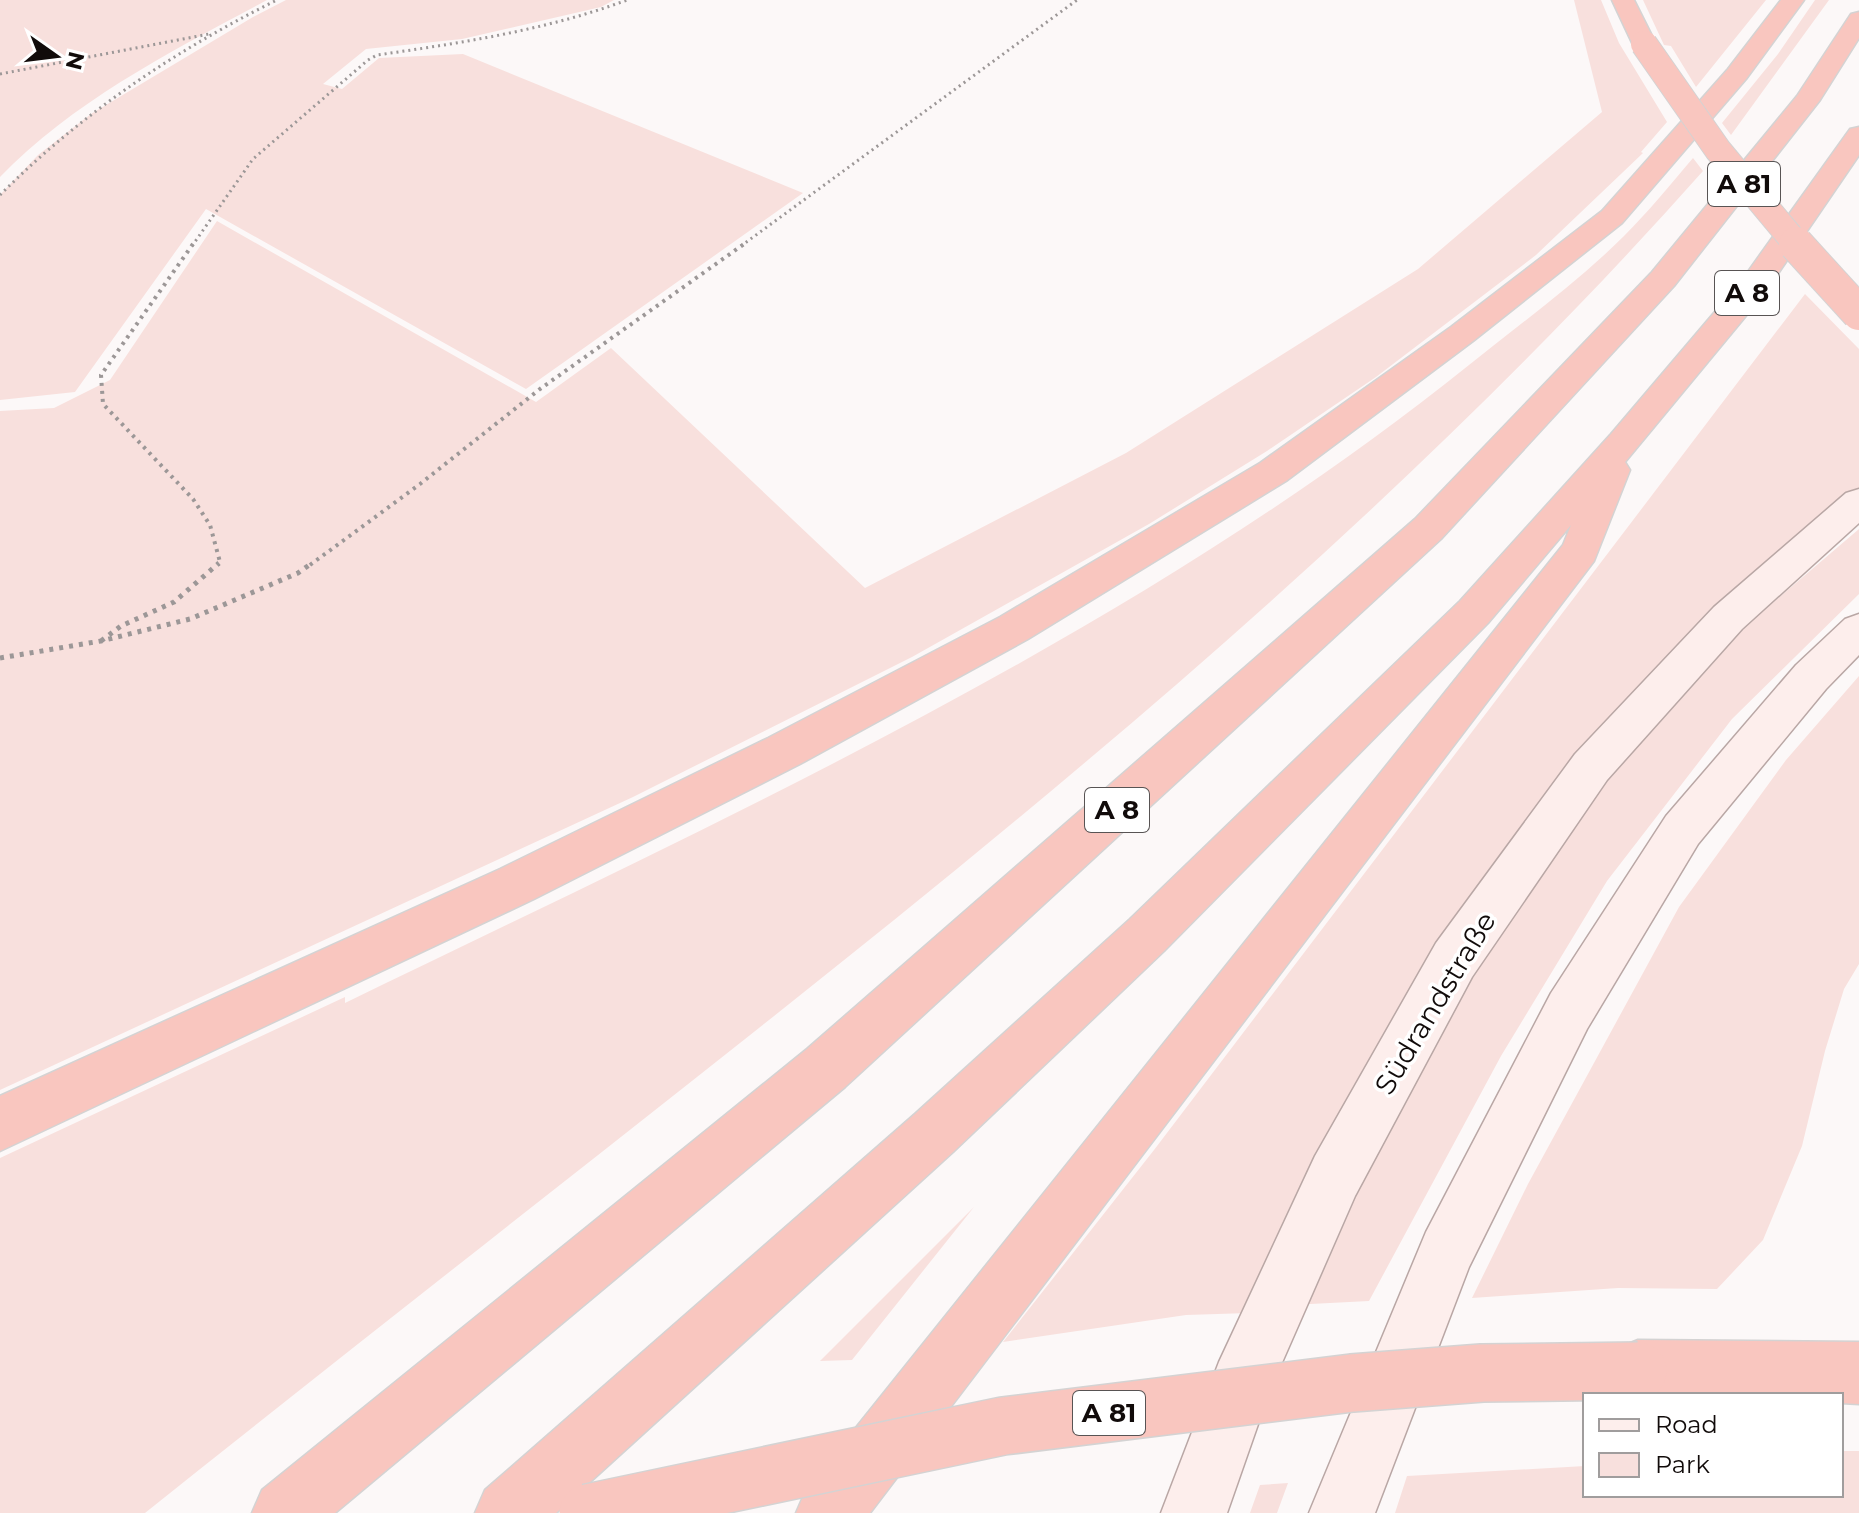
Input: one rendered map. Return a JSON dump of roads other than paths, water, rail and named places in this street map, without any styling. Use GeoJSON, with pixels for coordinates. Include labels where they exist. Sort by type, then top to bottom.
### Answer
{"type":"FeatureCollection","features":[{"type":"Feature","properties":{"kind":"highway","name":"A 81"},"geometry":{"type":"LineString","coordinates":[[1623,0],[1644,44],[1724,159],[1806,257],[1859,313]]}},
{"type":"Feature","properties":{"kind":"highway"},"geometry":{"type":"LineString","coordinates":[[0,1124],[517,884],[784,751],[1014,628],[1261,480],[1379,397],[1612,217],[1737,74],[1793,0]]}},
{"type":"Feature","properties":{"kind":"highway","name":"A 8"},"geometry":{"type":"LineString","coordinates":[[285,1513],[826,1068],[1428,529],[1673,267],[1807,100],[1859,19]]}},
{"type":"Feature","properties":{"kind":"highway","name":"A 8"},"geometry":{"type":"LineString","coordinates":[[508,1513],[934,1133],[1147,935],[1474,612],[1753,287],[1859,135]]}},
{"type":"Feature","properties":{"kind":"highway"},"geometry":{"type":"LineString","coordinates":[[829,1513],[1580,551],[1623,442]]}},
{"type":"Feature","properties":{"kind":"highway","name":"A 81"},"geometry":{"type":"LineString","coordinates":[[588,1513],[1003,1426],[1352,1383],[1482,1373],[1859,1373]]}},
{"type":"Feature","properties":{"kind":"main road","name":"Südrandstraße"},"geometry":{"type":"LineString","coordinates":[[1194,1513],[1241,1384],[1335,1176],[1454,960],[1591,767],[1728,618],[1859,502]]}},
{"type":"Feature","properties":{"kind":"main road"},"geometry":{"type":"LineString","coordinates":[[1342,1513],[1446,1252],[1569,1011],[1682,830],[1811,677],[1859,630]]}}]}
